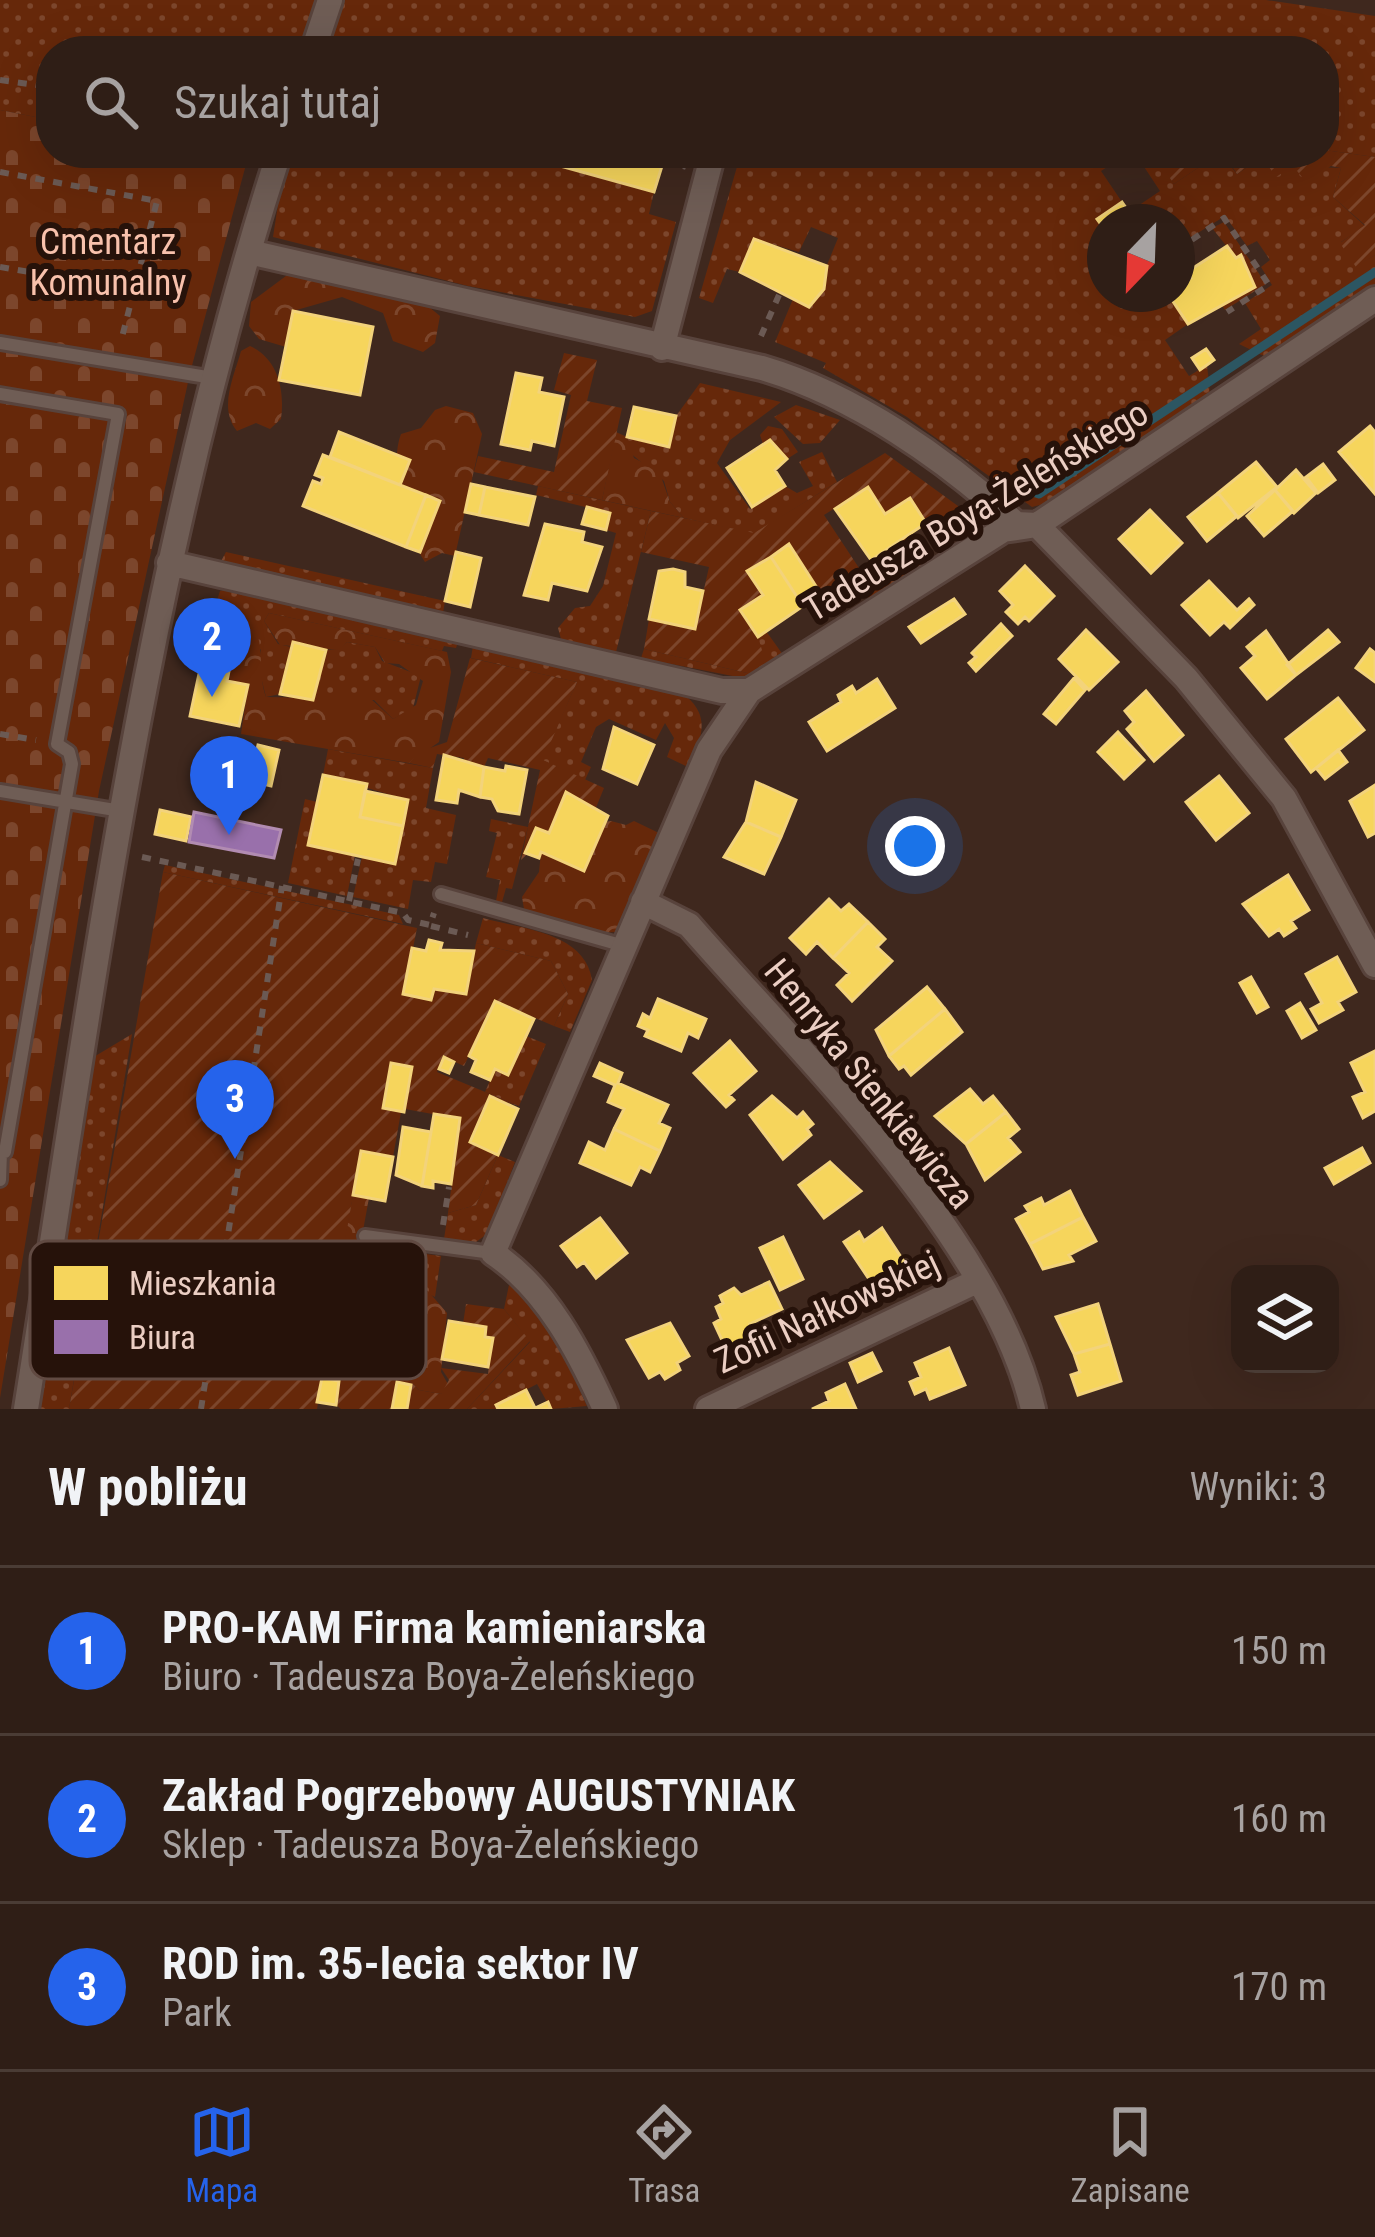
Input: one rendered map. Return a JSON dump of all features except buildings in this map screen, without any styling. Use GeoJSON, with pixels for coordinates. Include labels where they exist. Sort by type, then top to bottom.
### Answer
{"type":"FeatureCollection","features":[{"type":"Feature","properties":{"kind":"street"},"geometry":{"type":"LineString","coordinates":[[319,36],[330,0]]}},
{"type":"Feature","properties":{"kind":"street"},"geometry":{"type":"LineString","coordinates":[[53,1241],[121,811],[169,562],[213,378],[274,168]]}},
{"type":"Feature","properties":{"kind":"street"},"geometry":{"type":"LineString","coordinates":[[662,348],[709,168]]}},
{"type":"Feature","properties":{"kind":"street"},"geometry":{"type":"LineString","coordinates":[[249,252],[762,368],[809,385],[897,434],[1026,525],[1186,678],[1284,798],[1375,965]]}},
{"type":"Feature","properties":{"kind":"street","name":"Tadeusza Boya-Żeleńskiego"},"geometry":{"type":"LineString","coordinates":[[749,691],[1371,312]]}},
{"type":"Feature","properties":{"kind":"street"},"geometry":{"type":"LineString","coordinates":[[169,562],[722,691],[749,691]]}},
{"type":"Feature","properties":{"kind":"street"},"geometry":{"type":"LineString","coordinates":[[605,1409],[582,1360],[544,1302],[494,1253],[709,750],[749,691]]}},
{"type":"Feature","properties":{"kind":"street","name":"Henryka Sienkiewicza"},"geometry":{"type":"LineString","coordinates":[[643,902],[689,925],[895,1163],[977,1281],[1009,1340],[1033,1409]]}},
{"type":"Feature","properties":{"kind":"street","name":"Zofii Nałkowskiej"},"geometry":{"type":"LineString","coordinates":[[708,1409],[977,1281]]}},
{"type":"Feature","properties":{"kind":"street"},"geometry":{"type":"LineString","coordinates":[[26,1409],[31,1379]]}},
{"type":"Feature","properties":{"kind":"lane"},"geometry":{"type":"LineString","coordinates":[[0,343],[213,378]]}},
{"type":"Feature","properties":{"kind":"lane"},"geometry":{"type":"LineString","coordinates":[[0,394],[118,415],[57,744],[69,752],[71,764],[0,1180]]}},
{"type":"Feature","properties":{"kind":"lane"},"geometry":{"type":"LineString","coordinates":[[0,791],[121,811]]}},
{"type":"Feature","properties":{"kind":"lane"},"geometry":{"type":"LineString","coordinates":[[441,894],[624,946]]}},
{"type":"Feature","properties":{"kind":"lane"},"geometry":{"type":"LineString","coordinates":[[365,1236],[399,1241]]}},
{"type":"Feature","properties":{"kind":"lane"},"geometry":{"type":"LineString","coordinates":[[426,1245],[494,1253]]}},
{"type":"Feature","properties":{"kind":"path"},"geometry":{"type":"LineString","coordinates":[[0,80],[36,85]]}},
{"type":"Feature","properties":{"kind":"path"},"geometry":{"type":"LineString","coordinates":[[0,172],[157,201],[116,362]]}},
{"type":"Feature","properties":{"kind":"path"},"geometry":{"type":"LineString","coordinates":[[1195,238],[1225,218],[1269,285],[1228,312]]}},
{"type":"Feature","properties":{"kind":"path"},"geometry":{"type":"LineString","coordinates":[[0,267],[134,290]]}},
{"type":"Feature","properties":{"kind":"path"},"geometry":{"type":"LineString","coordinates":[[761,336],[779,295]]}},
{"type":"Feature","properties":{"kind":"path"},"geometry":{"type":"LineString","coordinates":[[0,734],[57,744]]}},
{"type":"Feature","properties":{"kind":"path"},"geometry":{"type":"LineString","coordinates":[[115,851],[349,901],[468,935]]}},
{"type":"Feature","properties":{"kind":"path"},"geometry":{"type":"LineString","coordinates":[[349,901],[358,859]]}},
{"type":"Feature","properties":{"kind":"path"},"geometry":{"type":"LineString","coordinates":[[227,1241],[282,886]]}},
{"type":"Feature","properties":{"kind":"path"},"geometry":{"type":"LineString","coordinates":[[430,926],[441,894]]}},
{"type":"Feature","properties":{"kind":"path"},"geometry":{"type":"LineString","coordinates":[[440,1247],[449,1187]]}},
{"type":"Feature","properties":{"kind":"path"},"geometry":{"type":"LineString","coordinates":[[201,1409],[206,1379]]}},
{"type":"Feature","properties":{"kind":"green space"},"geometry":{"type":"Polygon","coordinates":[[[0,0],[1266,0],[1375,16],[1375,157],[1339,152],[1339,36],[36,36],[36,117],[0,110],[0,0]]]}},
{"type":"Feature","properties":{"kind":"green space","name":"Cmentarz Komunalny"},"geometry":{"type":"Polygon","coordinates":[[[0,110],[36,117],[36,168],[245,168],[190,373],[99,791],[0,1398],[0,110]]]}},
{"type":"Feature","properties":{"kind":"green space"},"geometry":{"type":"Polygon","coordinates":[[[1339,152],[1375,157],[1375,255],[1356,267],[1340,243],[1365,225],[1333,197],[1341,168],[1339,152]]]}},
{"type":"Feature","properties":{"kind":"green space"},"geometry":{"type":"Polygon","coordinates":[[[284,168],[568,168],[654,192],[649,214],[676,222],[652,311],[635,317],[468,286],[273,237],[284,168]]]}},
{"type":"Feature","properties":{"kind":"green space"},"geometry":{"type":"Polygon","coordinates":[[[737,168],[1106,168],[1101,171],[1122,202],[1087,204],[1087,312],[1180,312],[1188,324],[1165,340],[1189,376],[1207,365],[1210,393],[1051,502],[1032,507],[907,417],[823,368],[826,363],[775,342],[793,299],[809,307],[824,289],[823,275],[838,238],[811,227],[799,252],[754,239],[740,272],[727,269],[713,303],[699,298],[737,168]]]}},
{"type":"Feature","properties":{"kind":"green space"},"geometry":{"type":"Polygon","coordinates":[[[1145,168],[1164,168],[1174,184],[1198,168],[1232,168],[1237,174],[1246,168],[1341,168],[1333,197],[1365,226],[1341,242],[1356,266],[1375,255],[1375,286],[1266,357],[1239,344],[1261,329],[1245,303],[1272,285],[1261,267],[1270,260],[1257,241],[1247,246],[1225,216],[1195,235],[1195,204],[1141,204],[1160,191],[1145,168]]]}},
{"type":"Feature","properties":{"kind":"green space"},"geometry":{"type":"Polygon","coordinates":[[[1163,168],[1198,168],[1174,184],[1163,168]]]}},
{"type":"Feature","properties":{"kind":"green space"},"geometry":{"type":"Polygon","coordinates":[[[1270,168],[1290,168],[1276,177],[1270,168]]]}},
{"type":"Feature","properties":{"kind":"green space"},"geometry":{"type":"Polygon","coordinates":[[[1295,168],[1328,168],[1307,183],[1295,168]]]}},
{"type":"Feature","properties":{"kind":"green space"},"geometry":{"type":"Polygon","coordinates":[[[1224,222],[1266,284],[1225,310],[1220,303],[1255,287],[1241,256],[1236,258],[1212,228],[1224,222]]]}},
{"type":"Feature","properties":{"kind":"green space"},"geometry":{"type":"Polygon","coordinates":[[[290,273],[423,302],[440,316],[435,343],[423,352],[393,341],[383,313],[342,297],[293,311],[286,347],[259,339],[249,326],[251,302],[290,273]]]}},
{"type":"Feature","properties":{"kind":"green space"},"geometry":{"type":"Polygon","coordinates":[[[250,346],[267,359],[277,376],[281,419],[270,429],[256,423],[237,431],[231,422],[229,392],[241,351],[250,346]]]}},
{"type":"Feature","properties":{"kind":"green space"},"geometry":{"type":"Polygon","coordinates":[[[564,353],[597,360],[587,401],[622,408],[602,500],[474,472],[478,456],[554,472],[571,395],[554,390],[564,353]]]}},
{"type":"Feature","properties":{"kind":"green space"},"geometry":{"type":"Polygon","coordinates":[[[700,383],[781,402],[730,440],[717,463],[750,509],[785,486],[797,493],[813,486],[799,462],[822,452],[837,482],[754,534],[684,518],[670,502],[664,481],[629,452],[627,437],[669,446],[676,416],[700,383]]]}},
{"type":"Feature","properties":{"kind":"green space"},"geometry":{"type":"Polygon","coordinates":[[[796,405],[840,420],[820,443],[803,444],[774,417],[796,405]]]}},
{"type":"Feature","properties":{"kind":"green space"},"geometry":{"type":"Polygon","coordinates":[[[446,406],[473,413],[482,434],[455,556],[442,553],[425,562],[401,500],[398,448],[401,434],[421,428],[435,410],[446,406]]]}},
{"type":"Feature","properties":{"kind":"green space"},"geometry":{"type":"Polygon","coordinates":[[[768,426],[782,429],[798,452],[787,459],[770,440],[763,444],[760,435],[768,426]]]}},
{"type":"Feature","properties":{"kind":"green space"},"geometry":{"type":"Polygon","coordinates":[[[616,432],[627,437],[634,458],[659,471],[670,502],[684,518],[602,500],[616,432]]]}},
{"type":"Feature","properties":{"kind":"green space"},"geometry":{"type":"Polygon","coordinates":[[[885,453],[958,506],[957,538],[942,548],[910,499],[885,514],[867,488],[824,515],[859,568],[821,594],[789,545],[748,571],[763,595],[740,611],[758,637],[766,663],[747,673],[644,649],[649,619],[695,629],[709,567],[641,552],[651,511],[754,533],[885,453]]]}},
{"type":"Feature","properties":{"kind":"green space"},"geometry":{"type":"Polygon","coordinates":[[[538,486],[651,511],[616,652],[561,639],[558,628],[575,608],[590,606],[603,586],[616,533],[606,530],[610,513],[536,495],[538,486]]]}},
{"type":"Feature","properties":{"kind":"green space"},"geometry":{"type":"Polygon","coordinates":[[[907,536],[926,563],[871,601],[852,573],[907,536]]]}},
{"type":"Feature","properties":{"kind":"green space"},"geometry":{"type":"Polygon","coordinates":[[[226,552],[445,601],[443,613],[220,563],[226,552]]]}},
{"type":"Feature","properties":{"kind":"green space"},"geometry":{"type":"Polygon","coordinates":[[[231,588],[458,642],[456,648],[444,646],[442,651],[269,613],[264,621],[278,644],[291,647],[280,694],[266,697],[258,665],[261,650],[239,624],[210,622],[220,591],[231,588]]]}},
{"type":"Feature","properties":{"kind":"green space"},"geometry":{"type":"Polygon","coordinates":[[[269,613],[447,652],[451,672],[439,742],[409,763],[241,734],[248,686],[227,681],[241,622],[252,622],[256,631],[266,697],[371,699],[393,719],[416,705],[423,681],[399,664],[385,663],[375,647],[347,642],[339,650],[280,645],[264,621],[269,613]]]}},
{"type":"Feature","properties":{"kind":"green space"},"geometry":{"type":"Polygon","coordinates":[[[766,631],[786,659],[753,680],[641,658],[644,649],[747,673],[758,637],[766,631]]]}},
{"type":"Feature","properties":{"kind":"green space"},"geometry":{"type":"Polygon","coordinates":[[[347,642],[375,647],[382,661],[421,676],[413,708],[393,719],[374,700],[313,700],[326,650],[339,649],[347,642]]]}},
{"type":"Feature","properties":{"kind":"green space"},"geometry":{"type":"Polygon","coordinates":[[[473,646],[687,697],[701,722],[700,739],[688,767],[667,757],[674,738],[665,723],[656,740],[609,719],[596,727],[581,762],[591,767],[585,780],[542,760],[577,682],[471,658],[473,646]]]}},
{"type":"Feature","properties":{"kind":"green space"},"geometry":{"type":"Polygon","coordinates":[[[470,658],[577,682],[543,760],[604,788],[595,810],[566,792],[549,833],[521,860],[540,770],[488,758],[484,767],[464,764],[464,758],[437,754],[433,768],[409,763],[424,750],[447,742],[470,658]]]}},
{"type":"Feature","properties":{"kind":"green space"},"geometry":{"type":"Polygon","coordinates":[[[328,749],[433,768],[426,808],[456,815],[447,864],[435,862],[431,882],[413,880],[408,909],[353,897],[362,857],[395,863],[408,800],[323,775],[328,749]]]}},
{"type":"Feature","properties":{"kind":"green space"},"geometry":{"type":"Polygon","coordinates":[[[305,799],[317,802],[355,855],[347,896],[288,883],[305,799]]]}},
{"type":"Feature","properties":{"kind":"green space"},"geometry":{"type":"Polygon","coordinates":[[[491,819],[528,827],[512,889],[506,888],[502,902],[496,901],[500,880],[486,877],[497,833],[489,831],[491,819]]]}},
{"type":"Feature","properties":{"kind":"green space"},"geometry":{"type":"Polygon","coordinates":[[[634,821],[661,834],[616,932],[596,933],[524,909],[522,897],[539,872],[541,852],[584,870],[605,822],[626,825],[634,821]]]}},
{"type":"Feature","properties":{"kind":"green space"},"geometry":{"type":"Polygon","coordinates":[[[165,865],[399,915],[403,924],[163,872],[165,865]]]}},
{"type":"Feature","properties":{"kind":"green space"},"geometry":{"type":"Polygon","coordinates":[[[163,872],[417,928],[404,994],[431,1000],[434,989],[465,994],[476,943],[551,961],[568,994],[554,1026],[495,1001],[464,1066],[444,1057],[437,1072],[519,1106],[489,1097],[470,1141],[498,1155],[476,1205],[448,1213],[460,1119],[405,1109],[412,1067],[391,1064],[383,1107],[401,1112],[393,1157],[361,1152],[345,1241],[98,1241],[163,872]]]}},
{"type":"Feature","properties":{"kind":"green space"},"geometry":{"type":"Polygon","coordinates":[[[483,918],[549,935],[587,964],[592,980],[570,1032],[554,1026],[568,994],[551,961],[476,943],[483,918]]]}},
{"type":"Feature","properties":{"kind":"green space"},"geometry":{"type":"Polygon","coordinates":[[[132,1034],[97,1241],[64,1241],[92,1058],[132,1034]]]}},
{"type":"Feature","properties":{"kind":"green space"},"geometry":{"type":"Polygon","coordinates":[[[526,1036],[546,1044],[519,1106],[485,1092],[495,1069],[509,1074],[526,1036]]]}},
{"type":"Feature","properties":{"kind":"green space"},"geometry":{"type":"Polygon","coordinates":[[[498,1155],[515,1162],[487,1234],[476,1242],[444,1239],[448,1213],[476,1205],[498,1155]]]}},
{"type":"Feature","properties":{"kind":"green space"},"geometry":{"type":"Polygon","coordinates":[[[353,1195],[369,1198],[362,1236],[366,1241],[344,1241],[353,1195]]]}},
{"type":"Feature","properties":{"kind":"green space"},"geometry":{"type":"Polygon","coordinates":[[[426,1254],[441,1256],[435,1297],[426,1292],[426,1254]]]}},
{"type":"Feature","properties":{"kind":"green space"},"geometry":{"type":"Polygon","coordinates":[[[510,1280],[560,1347],[587,1406],[551,1409],[537,1384],[497,1405],[498,1409],[467,1409],[530,1342],[504,1309],[510,1280]]]}},
{"type":"Feature","properties":{"kind":"green space"},"geometry":{"type":"Polygon","coordinates":[[[426,1290],[447,1313],[441,1372],[449,1386],[441,1394],[419,1390],[408,1379],[426,1379],[426,1290]]]}},
{"type":"Feature","properties":{"kind":"green space"},"geometry":{"type":"Polygon","coordinates":[[[466,1304],[504,1309],[530,1341],[467,1409],[341,1409],[336,1405],[339,1381],[322,1379],[408,1379],[419,1390],[441,1394],[449,1380],[441,1368],[488,1374],[492,1338],[463,1324],[466,1304]]]}},
{"type":"Feature","properties":{"kind":"green space"},"geometry":{"type":"Polygon","coordinates":[[[43,1379],[74,1379],[69,1409],[38,1409],[43,1379]]]}},
{"type":"Feature","properties":{"kind":"green space"},"geometry":{"type":"Polygon","coordinates":[[[74,1379],[322,1379],[317,1409],[69,1409],[74,1379]]]}},
{"type":"Feature","properties":{"kind":"waterway"},"geometry":{"type":"LineString","coordinates":[[1024,489],[1039,494],[1375,272]]}},
{"type":"Feature","properties":{"kind":"place","name":"Zakład Pogrzebowy AUGUSTYNIAK"},"geometry":{"type":"Point","coordinates":[212,697]}},
{"type":"Feature","properties":{"kind":"place","name":"PRO-KAM Firma kamieniarska"},"geometry":{"type":"Point","coordinates":[229,835]}},
{"type":"Feature","properties":{"kind":"place","name":"ROD im. 35-lecia sektor IV"},"geometry":{"type":"Point","coordinates":[235,1159]}}]}
